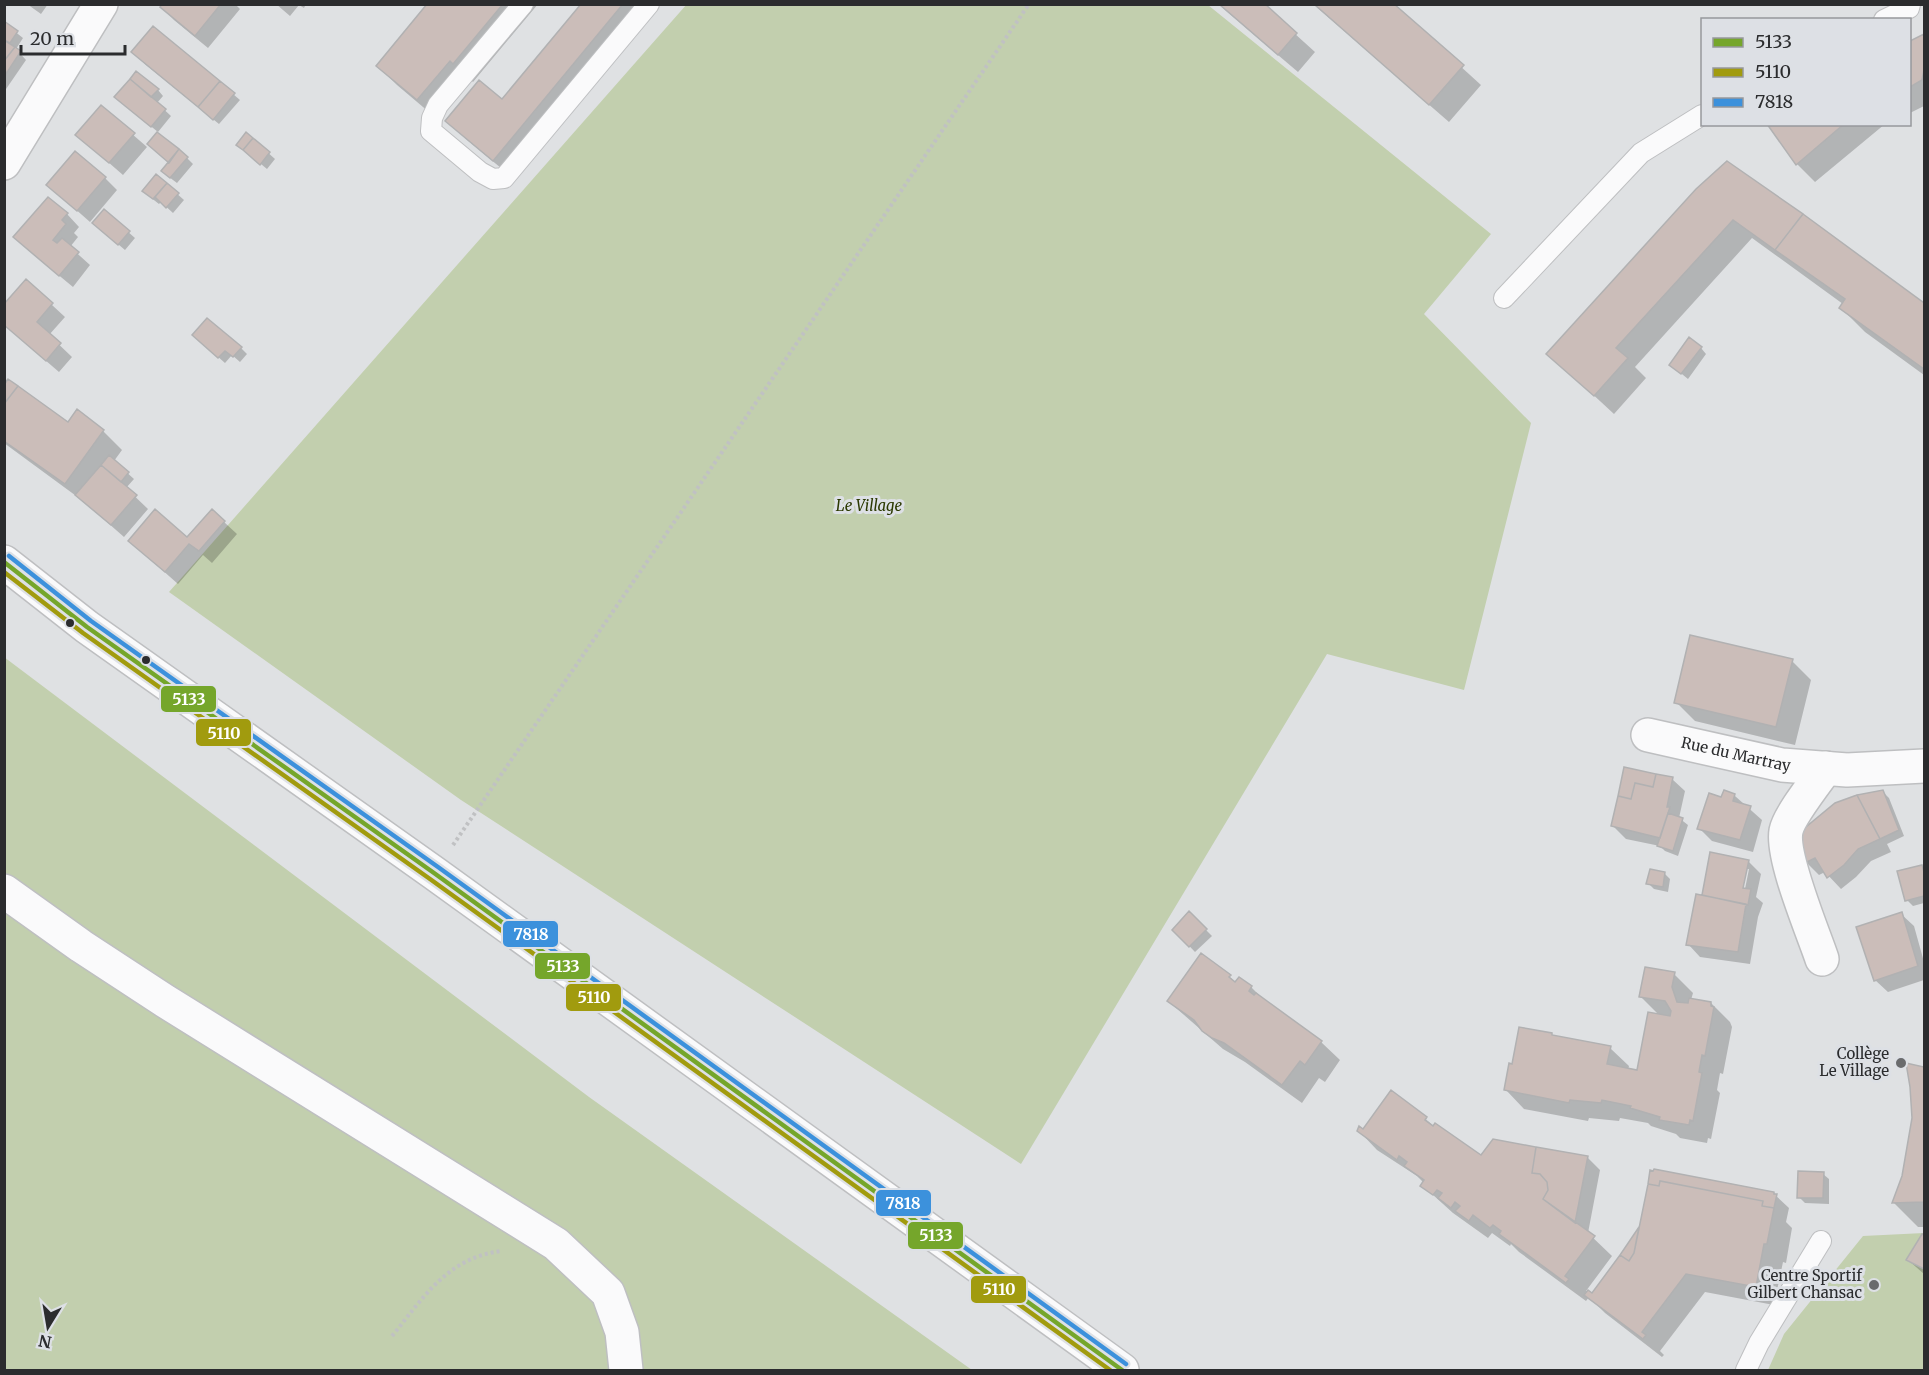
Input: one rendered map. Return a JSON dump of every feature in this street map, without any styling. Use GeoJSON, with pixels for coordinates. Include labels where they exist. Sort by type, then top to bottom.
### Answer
{"type":"FeatureCollection","features":[{"type":"Feature","properties":{"kind":"street"},"geometry":{"type":"LineString","coordinates":[[4,164],[101,4]]}},
{"type":"Feature","properties":{"kind":"street"},"geometry":{"type":"LineString","coordinates":[[4,562],[69,613],[434,873],[1122,1371]]}},
{"type":"Feature","properties":{"kind":"street"},"geometry":{"type":"LineString","coordinates":[[4,573],[69,613]]}},
{"type":"Feature","properties":{"kind":"street","name":"Rue du Martray"},"geometry":{"type":"LineString","coordinates":[[1648,735],[1782,765],[1847,770],[1924,766]]}},
{"type":"Feature","properties":{"kind":"street"},"geometry":{"type":"LineString","coordinates":[[1822,960],[1788,860],[1786,830],[1804,798],[1826,768]]}},
{"type":"Feature","properties":{"kind":"street"},"geometry":{"type":"LineString","coordinates":[[4,891],[81,946],[156,995],[556,1245],[608,1293],[622,1332],[626,1371]]}},
{"type":"Feature","properties":{"kind":"lane"},"geometry":{"type":"LineString","coordinates":[[523,4],[438,105],[432,118],[431,131],[480,172],[493,179],[504,178],[649,4]]}},
{"type":"Feature","properties":{"kind":"lane"},"geometry":{"type":"LineString","coordinates":[[1888,18],[1908,8],[1910,4]]}},
{"type":"Feature","properties":{"kind":"lane"},"geometry":{"type":"LineString","coordinates":[[1504,298],[1641,153],[1701,116]]}},
{"type":"Feature","properties":{"kind":"lane"},"geometry":{"type":"LineString","coordinates":[[1746,1371],[1759,1343],[1821,1241]]}},
{"type":"Feature","properties":{"kind":"path"},"geometry":{"type":"LineString","coordinates":[[434,873],[1029,4]]}},
{"type":"Feature","properties":{"kind":"path"},"geometry":{"type":"LineString","coordinates":[[392,1336],[437,1282],[459,1264],[488,1252],[556,1245]]}},
{"type":"Feature","properties":{"kind":"green space","name":"Le Village"},"geometry":{"type":"Polygon","coordinates":[[[687,4],[1208,5],[1491,234],[1424,314],[1531,423],[1464,690],[1327,654],[1021,1164],[461,800],[169,592],[687,4]]]}},
{"type":"Feature","properties":{"kind":"green space"},"geometry":{"type":"Polygon","coordinates":[[[4,657],[589,1097],[972,1370],[5,1370],[4,657]]]}},
{"type":"Feature","properties":{"kind":"green space","name":"Centre Sportif Gilbert Chansac"},"geometry":{"type":"Polygon","coordinates":[[[1924,1233],[1924,1370],[1768,1370],[1784,1334],[1863,1236],[1924,1233]]]}},
{"type":"Feature","properties":{"kind":"building"},"geometry":{"type":"Polygon","coordinates":[[[162,4],[221,4],[195,36],[160,7],[162,4]]]}},
{"type":"Feature","properties":{"kind":"building"},"geometry":{"type":"Polygon","coordinates":[[[427,4],[503,4],[453,64],[450,61],[417,100],[376,66],[427,4]]]}},
{"type":"Feature","properties":{"kind":"building"},"geometry":{"type":"Polygon","coordinates":[[[581,4],[623,4],[493,161],[445,121],[479,80],[502,99],[581,4]]]}},
{"type":"Feature","properties":{"kind":"building"},"geometry":{"type":"Polygon","coordinates":[[[1219,4],[1265,4],[1297,33],[1278,55],[1219,4]]]}},
{"type":"Feature","properties":{"kind":"building"},"geometry":{"type":"Polygon","coordinates":[[[1314,4],[1394,4],[1464,65],[1429,105],[1314,4]]]}},
{"type":"Feature","properties":{"kind":"building"},"geometry":{"type":"Polygon","coordinates":[[[4,21],[18,31],[10,43],[4,40],[4,21]]]}},
{"type":"Feature","properties":{"kind":"building"},"geometry":{"type":"Polygon","coordinates":[[[153,26],[220,81],[198,107],[131,52],[153,26]]]}},
{"type":"Feature","properties":{"kind":"building"},"geometry":{"type":"Polygon","coordinates":[[[1924,34],[1922,80],[1911,86],[1911,40],[1924,34]]]}},
{"type":"Feature","properties":{"kind":"building"},"geometry":{"type":"Polygon","coordinates":[[[4,40],[15,47],[4,61],[4,40]]]}},
{"type":"Feature","properties":{"kind":"building"},"geometry":{"type":"Polygon","coordinates":[[[15,47],[21,51],[6,74],[4,61],[15,47]]]}},
{"type":"Feature","properties":{"kind":"building"},"geometry":{"type":"Polygon","coordinates":[[[136,71],[159,89],[151,97],[130,79],[136,71]]]}},
{"type":"Feature","properties":{"kind":"building"},"geometry":{"type":"Polygon","coordinates":[[[130,79],[166,109],[151,127],[114,97],[130,79]]]}},
{"type":"Feature","properties":{"kind":"building"},"geometry":{"type":"Polygon","coordinates":[[[220,81],[235,93],[213,120],[198,107],[220,81]]]}},
{"type":"Feature","properties":{"kind":"building"},"geometry":{"type":"Polygon","coordinates":[[[101,105],[135,133],[109,163],[75,135],[101,105]]]}},
{"type":"Feature","properties":{"kind":"building"},"geometry":{"type":"Polygon","coordinates":[[[1768,126],[1842,126],[1796,165],[1768,126]]]}},
{"type":"Feature","properties":{"kind":"building"},"geometry":{"type":"Polygon","coordinates":[[[157,132],[179,149],[169,163],[147,144],[157,132]]]}},
{"type":"Feature","properties":{"kind":"building"},"geometry":{"type":"Polygon","coordinates":[[[246,132],[253,138],[243,150],[236,145],[246,132]]]}},
{"type":"Feature","properties":{"kind":"building"},"geometry":{"type":"Polygon","coordinates":[[[253,138],[270,152],[260,165],[243,150],[253,138]]]}},
{"type":"Feature","properties":{"kind":"building"},"geometry":{"type":"Polygon","coordinates":[[[179,149],[188,157],[170,178],[161,171],[179,149]]]}},
{"type":"Feature","properties":{"kind":"building"},"geometry":{"type":"Polygon","coordinates":[[[75,151],[106,177],[77,211],[46,185],[75,151]]]}},
{"type":"Feature","properties":{"kind":"building"},"geometry":{"type":"Polygon","coordinates":[[[1727,161],[1803,214],[1775,250],[1733,220],[1616,348],[1628,358],[1594,396],[1546,354],[1696,189],[1727,161]]]}},
{"type":"Feature","properties":{"kind":"building"},"geometry":{"type":"Polygon","coordinates":[[[156,174],[167,183],[153,199],[142,191],[156,174]]]}},
{"type":"Feature","properties":{"kind":"building"},"geometry":{"type":"Polygon","coordinates":[[[167,183],[179,193],[166,208],[155,197],[167,183]]]}},
{"type":"Feature","properties":{"kind":"building"},"geometry":{"type":"Polygon","coordinates":[[[48,197],[68,213],[62,220],[66,224],[53,240],[57,243],[62,238],[79,252],[59,276],[13,237],[48,197]]]}},
{"type":"Feature","properties":{"kind":"building"},"geometry":{"type":"Polygon","coordinates":[[[104,209],[130,231],[118,245],[92,223],[104,209]]]}},
{"type":"Feature","properties":{"kind":"building"},"geometry":{"type":"Polygon","coordinates":[[[1803,214],[1924,303],[1924,369],[1839,308],[1845,299],[1775,250],[1803,214]]]}},
{"type":"Feature","properties":{"kind":"building"},"geometry":{"type":"Polygon","coordinates":[[[26,279],[53,303],[37,322],[61,343],[46,361],[4,325],[4,304],[26,279]]]}},
{"type":"Feature","properties":{"kind":"building"},"geometry":{"type":"Polygon","coordinates":[[[207,318],[242,347],[233,357],[225,351],[218,358],[192,335],[207,318]]]}},
{"type":"Feature","properties":{"kind":"building"},"geometry":{"type":"Polygon","coordinates":[[[1689,337],[1702,347],[1681,374],[1669,365],[1689,337]]]}},
{"type":"Feature","properties":{"kind":"building"},"geometry":{"type":"Polygon","coordinates":[[[8,379],[18,386],[4,404],[4,385],[8,379]]]}},
{"type":"Feature","properties":{"kind":"building"},"geometry":{"type":"Polygon","coordinates":[[[18,386],[68,422],[77,409],[104,430],[65,484],[4,441],[4,404],[18,386]]]}},
{"type":"Feature","properties":{"kind":"building"},"geometry":{"type":"Polygon","coordinates":[[[109,455],[129,472],[121,482],[101,465],[109,455]]]}},
{"type":"Feature","properties":{"kind":"building"},"geometry":{"type":"Polygon","coordinates":[[[101,465],[137,495],[111,525],[75,495],[101,465]]]}},
{"type":"Feature","properties":{"kind":"building"},"geometry":{"type":"Polygon","coordinates":[[[155,509],[187,537],[212,509],[225,521],[199,551],[189,544],[165,572],[128,541],[155,509]]]}},
{"type":"Feature","properties":{"kind":"building"},"geometry":{"type":"Polygon","coordinates":[[[1690,635],[1793,659],[1776,727],[1674,703],[1690,635]]]}},
{"type":"Feature","properties":{"kind":"building"},"geometry":{"type":"Polygon","coordinates":[[[1624,767],[1656,774],[1653,787],[1635,783],[1631,799],[1618,796],[1624,767]]]}},
{"type":"Feature","properties":{"kind":"building"},"geometry":{"type":"Polygon","coordinates":[[[1656,774],[1673,777],[1667,807],[1670,807],[1660,838],[1611,826],[1618,796],[1631,799],[1635,783],[1653,787],[1656,774]]]}},
{"type":"Feature","properties":{"kind":"building"},"geometry":{"type":"Polygon","coordinates":[[[1724,790],[1735,794],[1733,801],[1751,806],[1740,840],[1697,829],[1709,793],[1721,797],[1724,790]]]}},
{"type":"Feature","properties":{"kind":"building"},"geometry":{"type":"Polygon","coordinates":[[[1883,790],[1899,830],[1880,839],[1857,795],[1883,790]]]}},
{"type":"Feature","properties":{"kind":"building"},"geometry":{"type":"Polygon","coordinates":[[[1857,795],[1880,839],[1858,849],[1844,865],[1827,878],[1815,858],[1805,863],[1795,836],[1835,803],[1857,795]]]}},
{"type":"Feature","properties":{"kind":"building"},"geometry":{"type":"Polygon","coordinates":[[[1668,813],[1683,818],[1673,851],[1657,846],[1668,813]]]}},
{"type":"Feature","properties":{"kind":"building"},"geometry":{"type":"Polygon","coordinates":[[[1710,852],[1749,860],[1743,888],[1751,889],[1748,905],[1702,895],[1710,852]]]}},
{"type":"Feature","properties":{"kind":"building"},"geometry":{"type":"Polygon","coordinates":[[[1922,865],[1924,896],[1905,901],[1897,871],[1922,865]]]}},
{"type":"Feature","properties":{"kind":"building"},"geometry":{"type":"Polygon","coordinates":[[[1650,869],[1665,872],[1663,887],[1646,884],[1650,869]]]}},
{"type":"Feature","properties":{"kind":"building"},"geometry":{"type":"Polygon","coordinates":[[[1696,894],[1746,904],[1738,952],[1686,945],[1696,894]]]}},
{"type":"Feature","properties":{"kind":"building"},"geometry":{"type":"Polygon","coordinates":[[[1189,911],[1207,929],[1189,947],[1172,930],[1189,911]]]}},
{"type":"Feature","properties":{"kind":"building"},"geometry":{"type":"Polygon","coordinates":[[[1902,912],[1918,966],[1874,981],[1856,927],[1902,912]]]}},
{"type":"Feature","properties":{"kind":"building"},"geometry":{"type":"Polygon","coordinates":[[[1201,953],[1231,975],[1229,977],[1235,982],[1239,977],[1252,986],[1249,991],[1254,995],[1256,993],[1322,1041],[1305,1065],[1300,1061],[1282,1085],[1224,1043],[1202,1031],[1194,1020],[1167,1001],[1201,953]]]}},
{"type":"Feature","properties":{"kind":"building"},"geometry":{"type":"Polygon","coordinates":[[[1645,967],[1675,972],[1672,987],[1677,1002],[1688,1003],[1689,998],[1711,1002],[1711,1006],[1714,1007],[1705,1056],[1702,1055],[1699,1072],[1702,1073],[1693,1121],[1690,1120],[1689,1125],[1659,1120],[1660,1117],[1630,1108],[1631,1106],[1602,1100],[1601,1103],[1570,1100],[1569,1103],[1504,1090],[1519,1027],[1611,1046],[1607,1064],[1637,1070],[1648,1012],[1670,1016],[1671,1011],[1665,1001],[1639,997],[1645,967]]]}},
{"type":"Feature","properties":{"kind":"building"},"geometry":{"type":"Polygon","coordinates":[[[1906,1063],[1924,1067],[1924,1202],[1892,1203],[1902,1176],[1912,1118],[1906,1063]]]}},
{"type":"Feature","properties":{"kind":"building"},"geometry":{"type":"Polygon","coordinates":[[[1391,1090],[1427,1117],[1425,1120],[1433,1126],[1435,1123],[1481,1155],[1493,1139],[1536,1147],[1532,1173],[1540,1174],[1547,1182],[1548,1190],[1543,1199],[1595,1236],[1565,1276],[1569,1279],[1566,1283],[1499,1234],[1501,1231],[1493,1225],[1490,1228],[1473,1215],[1469,1221],[1455,1211],[1460,1206],[1455,1202],[1451,1208],[1438,1198],[1442,1193],[1437,1190],[1433,1195],[1420,1186],[1424,1180],[1404,1166],[1407,1162],[1399,1156],[1397,1160],[1357,1131],[1359,1126],[1363,1129],[1391,1090]]]}},
{"type":"Feature","properties":{"kind":"building"},"geometry":{"type":"Polygon","coordinates":[[[1536,1147],[1588,1156],[1575,1223],[1543,1199],[1548,1190],[1547,1182],[1540,1174],[1532,1173],[1536,1147]]]}},
{"type":"Feature","properties":{"kind":"building"},"geometry":{"type":"Polygon","coordinates":[[[1650,1170],[1774,1192],[1777,1194],[1774,1208],[1762,1206],[1763,1201],[1660,1181],[1659,1186],[1648,1184],[1650,1170]]]}},
{"type":"Feature","properties":{"kind":"building"},"geometry":{"type":"Polygon","coordinates":[[[1798,1171],[1824,1172],[1823,1198],[1797,1198],[1798,1171]]]}},
{"type":"Feature","properties":{"kind":"building"},"geometry":{"type":"Polygon","coordinates":[[[1660,1181],[1763,1201],[1762,1206],[1774,1208],[1756,1287],[1686,1274],[1642,1332],[1646,1335],[1643,1339],[1584,1295],[1588,1290],[1592,1293],[1620,1255],[1629,1261],[1634,1253],[1648,1184],[1659,1186],[1660,1181]]]}},
{"type":"Feature","properties":{"kind":"building"},"geometry":{"type":"Polygon","coordinates":[[[1639,1227],[1634,1253],[1629,1261],[1620,1255],[1639,1227]]]}},
{"type":"Feature","properties":{"kind":"building"},"geometry":{"type":"Polygon","coordinates":[[[1922,1234],[1924,1235],[1924,1269],[1906,1260],[1922,1234]]]}},
{"type":"Feature","properties":{"kind":"transit line","name":"7818"},"geometry":{"type":"LineString","coordinates":[[9,556],[91,621],[438,867],[1126,1364]]}},
{"type":"Feature","properties":{"kind":"transit line","name":"5133"},"geometry":{"type":"LineString","coordinates":[[4,562],[87,627],[434,873],[1122,1370]]}},
{"type":"Feature","properties":{"kind":"transit line","name":"5110"},"geometry":{"type":"LineString","coordinates":[[4,572],[83,633],[430,879],[1110,1370]]}},
{"type":"Feature","properties":{"kind":"place","name":"Collège Le Village"},"geometry":{"type":"Point","coordinates":[1901,1063]}},
{"type":"Feature","properties":{"kind":"place","name":"Centre Sportif Gilbert Chansac"},"geometry":{"type":"Point","coordinates":[1874,1285]}}]}
